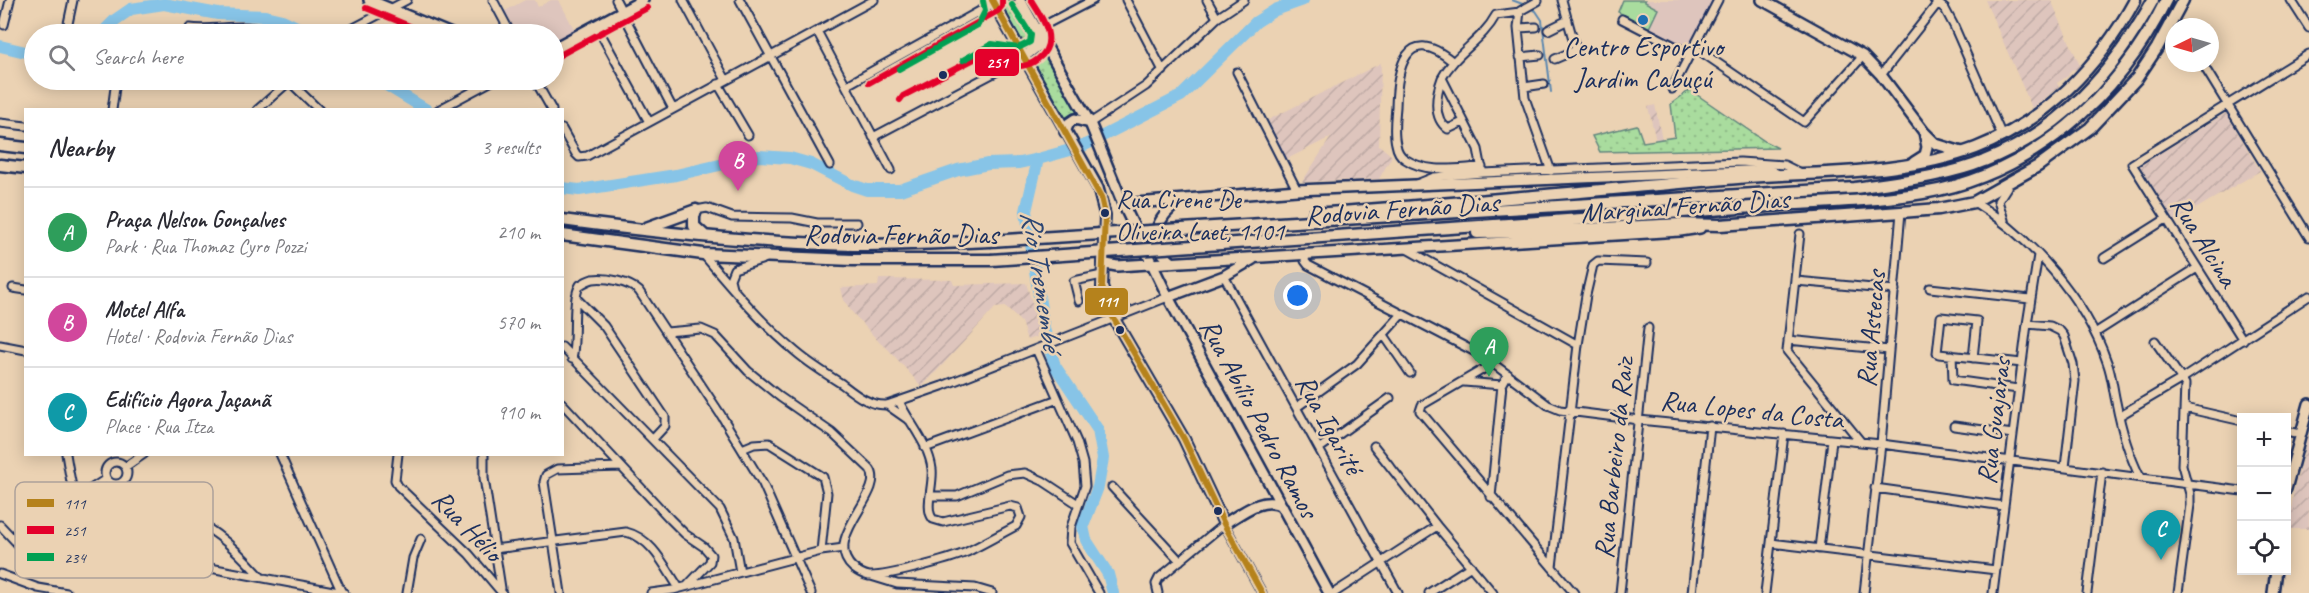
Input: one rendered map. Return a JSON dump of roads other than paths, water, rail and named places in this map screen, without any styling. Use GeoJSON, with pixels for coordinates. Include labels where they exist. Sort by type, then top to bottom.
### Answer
{"type":"FeatureCollection","features":[{"type":"Feature","properties":{"kind":"highway","name":"Marginal Fernão Dias"},"geometry":{"type":"LineString","coordinates":[[1281,223],[1313,214],[1908,165],[1962,152],[2002,136],[2039,113],[2085,73],[2104,51],[2135,0]]}},
{"type":"Feature","properties":{"kind":"highway","name":"Rodovia Fernão Dias"},"geometry":{"type":"LineString","coordinates":[[564,220],[708,237],[851,244],[990,241],[1854,188],[1918,178],[1983,162],[2029,138],[2056,120],[2104,75],[2121,53],[2152,0]]}},
{"type":"Feature","properties":{"kind":"highway","name":"Rodovia Fernão Dias"},"geometry":{"type":"LineString","coordinates":[[564,235],[703,254],[853,260],[991,260],[1856,201],[1924,193],[1952,186],[2008,165],[2050,140],[2075,121],[2098,100],[2127,66],[2146,38],[2166,0]]}},
{"type":"Feature","properties":{"kind":"highway","name":"Marginal Fernão Dias"},"geometry":{"type":"LineString","coordinates":[[1720,225],[1939,209],[1974,202],[2012,182],[2066,147],[2090,128],[2117,102],[2157,48],[2184,0]]}},
{"type":"Feature","properties":{"kind":"highway"},"geometry":{"type":"LineString","coordinates":[[0,145],[24,148]]}},
{"type":"Feature","properties":{"kind":"highway"},"geometry":{"type":"LineString","coordinates":[[0,165],[24,168]]}},
{"type":"Feature","properties":{"kind":"highway"},"geometry":{"type":"LineString","coordinates":[[639,230],[696,210]]}},
{"type":"Feature","properties":{"kind":"highway"},"geometry":{"type":"LineString","coordinates":[[696,210],[694,226],[708,237]]}},
{"type":"Feature","properties":{"kind":"highway"},"geometry":{"type":"LineString","coordinates":[[1411,231],[1529,232],[1680,224],[1720,225]]}},
{"type":"Feature","properties":{"kind":"main road"},"geometry":{"type":"LineString","coordinates":[[369,0],[429,24]]}},
{"type":"Feature","properties":{"kind":"main road"},"geometry":{"type":"LineString","coordinates":[[564,43],[643,0]]}},
{"type":"Feature","properties":{"kind":"main road","name":"Rua Abílio Pedro Ramos"},"geometry":{"type":"LineString","coordinates":[[1020,0],[1091,125],[1123,204],[1168,297],[1329,593]]}},
{"type":"Feature","properties":{"kind":"main road"},"geometry":{"type":"LineString","coordinates":[[1762,0],[1863,56],[1936,144],[1962,152]]}},
{"type":"Feature","properties":{"kind":"main road"},"geometry":{"type":"LineString","coordinates":[[993,2],[1098,188],[1104,206],[1102,275],[1105,299],[1113,320],[1184,439],[1224,524],[1262,502],[1267,492],[1267,479]]}},
{"type":"Feature","properties":{"kind":"main road"},"geometry":{"type":"LineString","coordinates":[[1024,57],[1038,46],[1038,31]]}},
{"type":"Feature","properties":{"kind":"main road"},"geometry":{"type":"LineString","coordinates":[[1067,135],[1069,123],[1075,119],[1091,125]]}},
{"type":"Feature","properties":{"kind":"main road"},"geometry":{"type":"LineString","coordinates":[[1908,165],[1925,155],[1927,147],[1924,132]]}},
{"type":"Feature","properties":{"kind":"main road"},"geometry":{"type":"LineString","coordinates":[[1123,204],[1297,190],[1768,170],[1779,175]]}},
{"type":"Feature","properties":{"kind":"main road"},"geometry":{"type":"LineString","coordinates":[[1172,262],[1158,248],[1157,229],[1168,209],[1183,199]]}},
{"type":"Feature","properties":{"kind":"main road","name":"Marginal Fernão Dias"},"geometry":{"type":"LineString","coordinates":[[1103,260],[1109,265],[1152,264],[1680,231],[1720,225]]}},
{"type":"Feature","properties":{"kind":"main road"},"geometry":{"type":"LineString","coordinates":[[1168,297],[1224,276],[1256,257]]}},
{"type":"Feature","properties":{"kind":"main road"},"geometry":{"type":"LineString","coordinates":[[2291,469],[2309,404]]}},
{"type":"Feature","properties":{"kind":"main road"},"geometry":{"type":"LineString","coordinates":[[1262,502],[1274,503],[1282,507]]}},
{"type":"Feature","properties":{"kind":"main road"},"geometry":{"type":"LineString","coordinates":[[2273,593],[2275,575]]}},
{"type":"Feature","properties":{"kind":"street"},"geometry":{"type":"LineString","coordinates":[[4,25],[10,0]]}},
{"type":"Feature","properties":{"kind":"street"},"geometry":{"type":"LineString","coordinates":[[68,24],[73,0]]}},
{"type":"Feature","properties":{"kind":"street"},"geometry":{"type":"LineString","coordinates":[[361,24],[407,0]]}},
{"type":"Feature","properties":{"kind":"street"},"geometry":{"type":"LineString","coordinates":[[493,0],[506,24]]}},
{"type":"Feature","properties":{"kind":"street"},"geometry":{"type":"LineString","coordinates":[[616,0],[673,109]]}},
{"type":"Feature","properties":{"kind":"street"},"geometry":{"type":"LineString","coordinates":[[683,0],[726,80]]}},
{"type":"Feature","properties":{"kind":"street"},"geometry":{"type":"LineString","coordinates":[[740,0],[830,165]]}},
{"type":"Feature","properties":{"kind":"street"},"geometry":{"type":"LineString","coordinates":[[564,132],[579,156],[588,156],[818,31],[864,2],[874,0]]}},
{"type":"Feature","properties":{"kind":"street"},"geometry":{"type":"LineString","coordinates":[[1038,31],[1093,0]]}},
{"type":"Feature","properties":{"kind":"street"},"geometry":{"type":"LineString","coordinates":[[1126,0],[1163,71]]}},
{"type":"Feature","properties":{"kind":"street"},"geometry":{"type":"LineString","coordinates":[[1207,0],[1217,18]]}},
{"type":"Feature","properties":{"kind":"street"},"geometry":{"type":"LineString","coordinates":[[1091,125],[1126,102],[1163,71],[1217,18],[1244,0]]}},
{"type":"Feature","properties":{"kind":"street"},"geometry":{"type":"LineString","coordinates":[[1555,59],[1577,53],[1562,0]]}},
{"type":"Feature","properties":{"kind":"street"},"geometry":{"type":"LineString","coordinates":[[1672,89],[1718,0]]}},
{"type":"Feature","properties":{"kind":"street"},"geometry":{"type":"LineString","coordinates":[[2291,0],[2309,28]]}},
{"type":"Feature","properties":{"kind":"street"},"geometry":{"type":"LineString","coordinates":[[1463,122],[1448,129],[1439,117],[1436,98],[1442,78],[1452,61],[1478,39],[1497,14],[1521,11],[1536,1]]}},
{"type":"Feature","properties":{"kind":"street"},"geometry":{"type":"LineString","coordinates":[[1881,75],[1936,1],[1946,9],[2002,136]]}},
{"type":"Feature","properties":{"kind":"street"},"geometry":{"type":"LineString","coordinates":[[847,85],[993,2]]}},
{"type":"Feature","properties":{"kind":"street"},"geometry":{"type":"LineString","coordinates":[[1521,11],[1518,28],[1520,57],[1528,109],[1551,171]]}},
{"type":"Feature","properties":{"kind":"street"},"geometry":{"type":"LineString","coordinates":[[1622,19],[1692,50],[1805,122],[1863,56]]}},
{"type":"Feature","properties":{"kind":"street"},"geometry":{"type":"LineString","coordinates":[[1548,30],[1568,20]]}},
{"type":"Feature","properties":{"kind":"street"},"geometry":{"type":"LineString","coordinates":[[596,25],[649,122]]}},
{"type":"Feature","properties":{"kind":"street"},"geometry":{"type":"LineString","coordinates":[[1518,28],[1536,27]]}},
{"type":"Feature","properties":{"kind":"street"},"geometry":{"type":"LineString","coordinates":[[818,31],[891,170]]}},
{"type":"Feature","properties":{"kind":"street"},"geometry":{"type":"LineString","coordinates":[[1452,61],[1436,49],[1425,47],[1412,51],[1402,61],[1396,89],[1396,144],[1403,158],[1421,167],[1551,171],[1740,162],[1784,165],[1800,174]]}},
{"type":"Feature","properties":{"kind":"street"},"geometry":{"type":"LineString","coordinates":[[2229,105],[2309,54]]}},
{"type":"Feature","properties":{"kind":"street"},"geometry":{"type":"LineString","coordinates":[[1520,57],[1540,55]]}},
{"type":"Feature","properties":{"kind":"street"},"geometry":{"type":"LineString","coordinates":[[873,137],[1024,57]]}},
{"type":"Feature","properties":{"kind":"street"},"geometry":{"type":"LineString","coordinates":[[1237,72],[1297,190]]}},
{"type":"Feature","properties":{"kind":"street"},"geometry":{"type":"LineString","coordinates":[[2208,72],[2308,232]]}},
{"type":"Feature","properties":{"kind":"street"},"geometry":{"type":"LineString","coordinates":[[1442,78],[1478,149],[1482,170]]}},
{"type":"Feature","properties":{"kind":"street"},"geometry":{"type":"LineString","coordinates":[[718,84],[748,135]]}},
{"type":"Feature","properties":{"kind":"street"},"geometry":{"type":"LineString","coordinates":[[1524,87],[1544,84]]}},
{"type":"Feature","properties":{"kind":"street"},"geometry":{"type":"LineString","coordinates":[[112,108],[115,90]]}},
{"type":"Feature","properties":{"kind":"street"},"geometry":{"type":"LineString","coordinates":[[259,108],[279,90]]}},
{"type":"Feature","properties":{"kind":"street"},"geometry":{"type":"LineString","coordinates":[[300,90],[318,108]]}},
{"type":"Feature","properties":{"kind":"street"},"geometry":{"type":"LineString","coordinates":[[441,108],[475,90]]}},
{"type":"Feature","properties":{"kind":"street"},"geometry":{"type":"LineString","coordinates":[[541,90],[551,108]]}},
{"type":"Feature","properties":{"kind":"street","name":"Rua Alcina"},"geometry":{"type":"LineString","coordinates":[[2229,105],[2132,164],[2243,340]]}},
{"type":"Feature","properties":{"kind":"street"},"geometry":{"type":"LineString","coordinates":[[0,123],[24,126]]}},
{"type":"Feature","properties":{"kind":"street"},"geometry":{"type":"LineString","coordinates":[[1413,185],[1434,177],[1482,170]]}},
{"type":"Feature","properties":{"kind":"street"},"geometry":{"type":"LineString","coordinates":[[2005,222],[1998,208],[1998,201],[2000,195],[2012,182]]}},
{"type":"Feature","properties":{"kind":"street"},"geometry":{"type":"LineString","coordinates":[[1974,202],[2005,222],[2038,255],[2074,298],[2095,333],[2108,363],[2130,456],[2140,477]]}},
{"type":"Feature","properties":{"kind":"street"},"geometry":{"type":"LineString","coordinates":[[696,210],[707,208],[732,217],[792,218],[817,223],[857,224]]}},
{"type":"Feature","properties":{"kind":"street","name":"Rua Astecas"},"geometry":{"type":"LineString","coordinates":[[1864,593],[1881,444],[1901,212]]}},
{"type":"Feature","properties":{"kind":"street"},"geometry":{"type":"LineString","coordinates":[[2104,258],[2166,219]]}},
{"type":"Feature","properties":{"kind":"street"},"geometry":{"type":"LineString","coordinates":[[1800,234],[1786,348],[1794,361],[1861,442]]}},
{"type":"Feature","properties":{"kind":"street"},"geometry":{"type":"LineString","coordinates":[[1403,247],[1578,345]]}},
{"type":"Feature","properties":{"kind":"street"},"geometry":{"type":"LineString","coordinates":[[703,254],[732,290],[771,330],[807,361],[863,399],[879,406],[899,401],[1168,297]]}},
{"type":"Feature","properties":{"kind":"street","name":"Rua Lopes da Costa"},"geometry":{"type":"LineString","coordinates":[[1305,254],[1305,261],[1308,265],[1494,363],[1548,405],[1571,412],[1881,444],[2237,490]]}},
{"type":"Feature","properties":{"kind":"street","name":"Rua Guajaras"},"geometry":{"type":"LineString","coordinates":[[1993,593],[2018,389],[2038,255]]}},
{"type":"Feature","properties":{"kind":"street"},"geometry":{"type":"LineString","coordinates":[[732,290],[730,279],[734,269],[773,257]]}},
{"type":"Feature","properties":{"kind":"street"},"geometry":{"type":"LineString","coordinates":[[1552,567],[1578,345],[1586,295],[1595,262],[1647,263]]}},
{"type":"Feature","properties":{"kind":"street"},"geometry":{"type":"LineString","coordinates":[[2095,333],[2197,268]]}},
{"type":"Feature","properties":{"kind":"street"},"geometry":{"type":"LineString","coordinates":[[1079,302],[1074,281],[1102,275]]}},
{"type":"Feature","properties":{"kind":"street","name":"Rua Igarité"},"geometry":{"type":"LineString","coordinates":[[1224,276],[1398,593]]}},
{"type":"Feature","properties":{"kind":"street"},"geometry":{"type":"LineString","coordinates":[[572,358],[576,339],[576,298],[580,285],[594,279],[632,286],[639,291],[763,484],[811,593]]}},
{"type":"Feature","properties":{"kind":"street"},"geometry":{"type":"LineString","coordinates":[[1796,281],[1895,290]]}},
{"type":"Feature","properties":{"kind":"street"},"geometry":{"type":"LineString","coordinates":[[13,288],[24,290]]}},
{"type":"Feature","properties":{"kind":"street"},"geometry":{"type":"LineString","coordinates":[[1930,288],[2030,299]]}},
{"type":"Feature","properties":{"kind":"street"},"geometry":{"type":"LineString","coordinates":[[2119,416],[2309,297]]}},
{"type":"Feature","properties":{"kind":"street"},"geometry":{"type":"LineString","coordinates":[[576,298],[604,326],[665,417],[665,426],[653,440]]}},
{"type":"Feature","properties":{"kind":"street"},"geometry":{"type":"LineString","coordinates":[[1297,406],[1357,364],[1402,314]]}},
{"type":"Feature","properties":{"kind":"street"},"geometry":{"type":"LineString","coordinates":[[1973,358],[1977,323],[1975,320],[1941,317],[1937,352],[1973,358],[2022,363]]}},
{"type":"Feature","properties":{"kind":"street"},"geometry":{"type":"LineString","coordinates":[[2027,324],[2050,326],[2060,331],[2064,336],[2073,364],[2075,381],[2065,467]]}},
{"type":"Feature","properties":{"kind":"street","name":"Rua Barbeiro da Raiz"},"geometry":{"type":"LineString","coordinates":[[1620,593],[1648,328]]}},
{"type":"Feature","properties":{"kind":"street"},"geometry":{"type":"LineString","coordinates":[[666,332],[701,329],[715,335],[748,371],[832,433],[870,469],[875,478],[874,483],[846,536],[844,548],[846,560],[852,567],[869,576],[897,584],[975,588],[992,593]]}},
{"type":"Feature","properties":{"kind":"street"},"geometry":{"type":"LineString","coordinates":[[1384,335],[1410,373]]}},
{"type":"Feature","properties":{"kind":"street"},"geometry":{"type":"LineString","coordinates":[[1788,340],[1889,350]]}},
{"type":"Feature","properties":{"kind":"street"},"geometry":{"type":"LineString","coordinates":[[2155,342],[2185,384],[2182,465],[2190,505],[2178,593]]}},
{"type":"Feature","properties":{"kind":"street"},"geometry":{"type":"LineString","coordinates":[[0,345],[24,350]]}},
{"type":"Feature","properties":{"kind":"street"},"geometry":{"type":"LineString","coordinates":[[1039,348],[1077,442],[1083,463],[1085,486],[1071,527],[1070,543],[1099,593]]}},
{"type":"Feature","properties":{"kind":"street"},"geometry":{"type":"LineString","coordinates":[[564,349],[720,509],[734,538],[740,572]]}},
{"type":"Feature","properties":{"kind":"street"},"geometry":{"type":"LineString","coordinates":[[1952,355],[1953,380],[2018,389]]}},
{"type":"Feature","properties":{"kind":"street"},"geometry":{"type":"LineString","coordinates":[[1494,363],[1422,405],[1420,411],[1570,591]]}},
{"type":"Feature","properties":{"kind":"street"},"geometry":{"type":"LineString","coordinates":[[1491,497],[1502,385],[1508,374]]}},
{"type":"Feature","properties":{"kind":"street"},"geometry":{"type":"LineString","coordinates":[[1464,382],[1502,385]]}},
{"type":"Feature","properties":{"kind":"street"},"geometry":{"type":"LineString","coordinates":[[1320,448],[1390,398]]}},
{"type":"Feature","properties":{"kind":"street"},"geometry":{"type":"LineString","coordinates":[[926,448],[1058,399]]}},
{"type":"Feature","properties":{"kind":"street"},"geometry":{"type":"LineString","coordinates":[[869,576],[936,562],[960,554],[1016,526],[1021,517],[1018,508],[1010,506],[963,518],[937,521],[933,519],[928,512],[932,470],[930,459],[899,401]]}},
{"type":"Feature","properties":{"kind":"street"},"geometry":{"type":"LineString","coordinates":[[564,405],[685,534],[711,555],[710,562],[688,585]]}},
{"type":"Feature","properties":{"kind":"street"},"geometry":{"type":"LineString","coordinates":[[887,405],[909,421]]}},
{"type":"Feature","properties":{"kind":"street"},"geometry":{"type":"LineString","coordinates":[[2185,408],[2237,420]]}},
{"type":"Feature","properties":{"kind":"street"},"geometry":{"type":"LineString","coordinates":[[1692,593],[1710,426]]}},
{"type":"Feature","properties":{"kind":"street"},"geometry":{"type":"LineString","coordinates":[[1954,426],[2013,434]]}},
{"type":"Feature","properties":{"kind":"street"},"geometry":{"type":"LineString","coordinates":[[2291,432],[2300,434]]}},
{"type":"Feature","properties":{"kind":"street"},"geometry":{"type":"LineString","coordinates":[[1765,593],[1784,434]]}},
{"type":"Feature","properties":{"kind":"street"},"geometry":{"type":"LineString","coordinates":[[1819,549],[1832,440]]}},
{"type":"Feature","properties":{"kind":"street"},"geometry":{"type":"LineString","coordinates":[[742,449],[754,444],[769,443],[797,458],[823,477],[827,493],[821,551]]}},
{"type":"Feature","properties":{"kind":"street"},"geometry":{"type":"LineString","coordinates":[[1374,446],[1493,593]]}},
{"type":"Feature","properties":{"kind":"street"},"geometry":{"type":"LineString","coordinates":[[66,456],[72,482]]}},
{"type":"Feature","properties":{"kind":"street"},"geometry":{"type":"LineString","coordinates":[[125,467],[141,456]]}},
{"type":"Feature","properties":{"kind":"street"},"geometry":{"type":"LineString","coordinates":[[281,456],[343,593]]}},
{"type":"Feature","properties":{"kind":"street","name":"Rua Hélio"},"geometry":{"type":"LineString","coordinates":[[398,456],[395,480],[398,486],[449,533],[502,592]]}},
{"type":"Feature","properties":{"kind":"street"},"geometry":{"type":"LineString","coordinates":[[484,456],[484,478],[502,592]]}},
{"type":"Feature","properties":{"kind":"street"},"geometry":{"type":"LineString","coordinates":[[106,479],[105,472],[109,465],[119,463],[125,467],[127,474],[123,482]]}},
{"type":"Feature","properties":{"kind":"street"},"geometry":{"type":"LineString","coordinates":[[561,593],[544,482],[546,475],[557,469],[621,467]]}},
{"type":"Feature","properties":{"kind":"street"},"geometry":{"type":"LineString","coordinates":[[2087,593],[2102,472]]}},
{"type":"Feature","properties":{"kind":"street"},"geometry":{"type":"LineString","coordinates":[[931,496],[957,496],[1007,475],[1025,473],[1043,481],[1078,504]]}},
{"type":"Feature","properties":{"kind":"street"},"geometry":{"type":"LineString","coordinates":[[101,482],[106,479]]}},
{"type":"Feature","properties":{"kind":"street"},"geometry":{"type":"LineString","coordinates":[[106,479],[111,482]]}},
{"type":"Feature","properties":{"kind":"street"},"geometry":{"type":"LineString","coordinates":[[1112,487],[1180,561]]}},
{"type":"Feature","properties":{"kind":"street"},"geometry":{"type":"LineString","coordinates":[[1875,488],[2004,506]]}},
{"type":"Feature","properties":{"kind":"street"},"geometry":{"type":"LineString","coordinates":[[1158,593],[1157,581],[1224,524],[1262,593]]}},
{"type":"Feature","properties":{"kind":"street"},"geometry":{"type":"LineString","coordinates":[[0,525],[15,541]]}},
{"type":"Feature","properties":{"kind":"street"},"geometry":{"type":"LineString","coordinates":[[1334,593],[1437,526]]}},
{"type":"Feature","properties":{"kind":"street"},"geometry":{"type":"LineString","coordinates":[[494,549],[617,531],[634,534],[654,550],[675,590]]}},
{"type":"Feature","properties":{"kind":"street"},"geometry":{"type":"LineString","coordinates":[[213,533],[244,559],[261,578]]}},
{"type":"Feature","properties":{"kind":"street"},"geometry":{"type":"LineString","coordinates":[[407,593],[413,558],[421,539]]}},
{"type":"Feature","properties":{"kind":"street"},"geometry":{"type":"LineString","coordinates":[[1770,543],[1996,570]]}},
{"type":"Feature","properties":{"kind":"street"},"geometry":{"type":"LineString","coordinates":[[651,593],[675,590],[821,551],[844,548]]}},
{"type":"Feature","properties":{"kind":"street"},"geometry":{"type":"LineString","coordinates":[[1429,593],[1471,566]]}},
{"type":"Feature","properties":{"kind":"street"},"geometry":{"type":"LineString","coordinates":[[213,569],[343,593]]}},
{"type":"Feature","properties":{"kind":"street"},"geometry":{"type":"LineString","coordinates":[[0,574],[39,588],[67,593]]}},
{"type":"Feature","properties":{"kind":"waterway"},"geometry":{"type":"LineString","coordinates":[[564,188],[579,190],[676,175],[759,156],[790,158],[811,164],[867,190],[900,190],[958,170],[988,164],[1019,163],[1038,159],[1081,147],[1181,96],[1256,22],[1275,10],[1303,0]]}},
{"type":"Feature","properties":{"kind":"waterway"},"geometry":{"type":"LineString","coordinates":[[1512,0],[1525,5]]}},
{"type":"Feature","properties":{"kind":"waterway"},"geometry":{"type":"LineString","coordinates":[[111,24],[131,9],[164,4],[218,14],[265,16],[290,24]]}},
{"type":"Feature","properties":{"kind":"waterway"},"geometry":{"type":"LineString","coordinates":[[1530,8],[1536,11],[1542,20],[1551,92]]}},
{"type":"Feature","properties":{"kind":"waterway"},"geometry":{"type":"LineString","coordinates":[[0,46],[24,52]]}},
{"type":"Feature","properties":{"kind":"waterway"},"geometry":{"type":"LineString","coordinates":[[394,90],[424,108]]}},
{"type":"Feature","properties":{"kind":"waterway","name":"Rio Tremembé"},"geometry":{"type":"LineString","coordinates":[[1038,159],[1026,211],[1044,329],[1055,366],[1098,430],[1103,458],[1098,487],[1083,526],[1086,540],[1108,574],[1113,593]]}},
{"type":"Feature","properties":{"kind":"place","name":"Centro Esportivo Jardim Cabuçú"},"geometry":{"type":"Point","coordinates":[1643,20]}},
{"type":"Feature","properties":{"kind":"place","name":"Motel Alfa"},"geometry":{"type":"Point","coordinates":[738,191]}},
{"type":"Feature","properties":{"kind":"place","name":"Rua Cirene De Oliveira Laet, 1101"},"geometry":{"type":"Point","coordinates":[1105,213]}},
{"type":"Feature","properties":{"kind":"place","name":"Praça Nelson Gonçalves"},"geometry":{"type":"Point","coordinates":[1489,377]}},
{"type":"Feature","properties":{"kind":"place","name":"Edifício Agora Jaçanã"},"geometry":{"type":"Point","coordinates":[2161,560]}}]}
